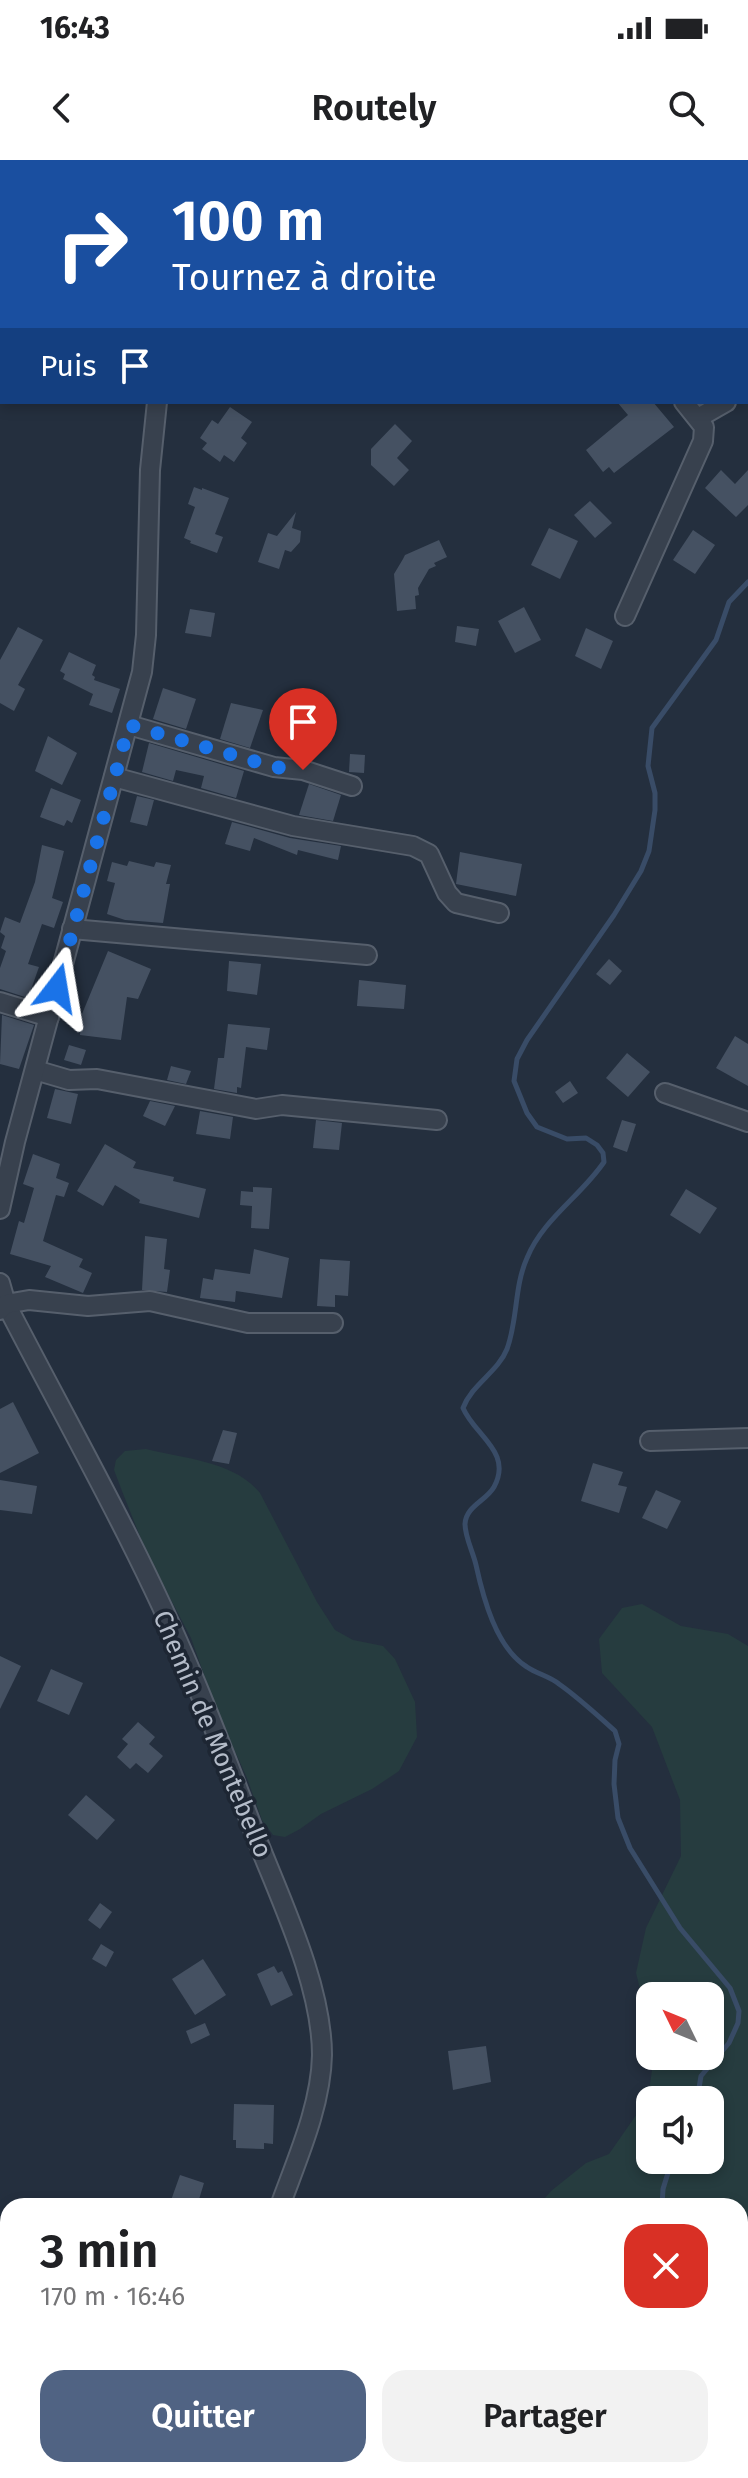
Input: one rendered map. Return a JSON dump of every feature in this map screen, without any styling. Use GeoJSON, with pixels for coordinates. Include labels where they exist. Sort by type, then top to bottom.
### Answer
{"type":"FeatureCollection","features":[{"type":"Feature","properties":{"kind":"street"},"geometry":{"type":"LineString","coordinates":[[0,1209],[8,1135],[35,1070],[142,672],[146,635],[150,482],[157,404]]}},
{"type":"Feature","properties":{"kind":"street"},"geometry":{"type":"LineString","coordinates":[[625,616],[703,441],[704,427],[686,404]]}},
{"type":"Feature","properties":{"kind":"street"},"geometry":{"type":"LineString","coordinates":[[698,418],[722,404]]}},
{"type":"Feature","properties":{"kind":"street"},"geometry":{"type":"LineString","coordinates":[[129,725],[274,767],[303,770],[352,786]]}},
{"type":"Feature","properties":{"kind":"street"},"geometry":{"type":"LineString","coordinates":[[114,777],[293,826],[413,846],[429,854],[447,893],[456,903],[499,913]]}},
{"type":"Feature","properties":{"kind":"street"},"geometry":{"type":"LineString","coordinates":[[72,929],[367,955]]}},
{"type":"Feature","properties":{"kind":"street"},"geometry":{"type":"LineString","coordinates":[[0,1002],[49,1017]]}},
{"type":"Feature","properties":{"kind":"street"},"geometry":{"type":"LineString","coordinates":[[35,1070],[69,1080],[97,1079],[256,1109],[282,1105],[437,1120]]}},
{"type":"Feature","properties":{"kind":"street"},"geometry":{"type":"LineString","coordinates":[[665,1093],[748,1122]]}},
{"type":"Feature","properties":{"kind":"street","name":"Chemin de Montebello"},"geometry":{"type":"LineString","coordinates":[[0,1283],[3,1307],[129,1542],[191,1671],[279,1893],[318,2003],[322,2056],[317,2093],[283,2198]]}},
{"type":"Feature","properties":{"kind":"street"},"geometry":{"type":"LineString","coordinates":[[3,1307],[29,1300],[88,1306],[150,1301],[248,1323],[333,1323]]}},
{"type":"Feature","properties":{"kind":"street"},"geometry":{"type":"LineString","coordinates":[[650,1441],[748,1438]]}},
{"type":"Feature","properties":{"kind":"green space"},"geometry":{"type":"Polygon","coordinates":[[[146,1449],[208,1463],[249,1482],[260,1493],[335,1630],[353,1640],[383,1646],[395,1659],[415,1702],[417,1737],[399,1771],[285,1837],[273,1835],[262,1820],[191,1638],[147,1554],[114,1470],[116,1460],[125,1451],[146,1449]]]}},
{"type":"Feature","properties":{"kind":"green space"},"geometry":{"type":"Polygon","coordinates":[[[642,1604],[681,1626],[728,1634],[748,1646],[748,2198],[545,2198],[586,2163],[609,2154],[636,2115],[636,2174],[724,2174],[724,2086],[650,2086],[652,2070],[724,2070],[724,1982],[638,1982],[636,1973],[646,1928],[681,1856],[680,1800],[652,1727],[602,1673],[599,1639],[622,1608],[642,1604]]]}},
{"type":"Feature","properties":{"kind":"building"},"geometry":{"type":"Polygon","coordinates":[[[619,404],[655,404],[674,427],[614,473],[609,467],[603,472],[586,450],[628,415],[619,404]]]}},
{"type":"Feature","properties":{"kind":"building"},"geometry":{"type":"Polygon","coordinates":[[[230,407],[252,422],[241,438],[247,443],[234,462],[224,455],[220,462],[202,449],[207,443],[200,438],[212,420],[218,424],[230,407]]]}},
{"type":"Feature","properties":{"kind":"building"},"geometry":{"type":"Polygon","coordinates":[[[395,424],[412,441],[397,458],[409,470],[394,486],[371,465],[371,449],[395,424]]]}},
{"type":"Feature","properties":{"kind":"building"},"geometry":{"type":"Polygon","coordinates":[[[721,470],[735,484],[748,470],[748,505],[736,517],[705,488],[721,470]]]}},
{"type":"Feature","properties":{"kind":"building"},"geometry":{"type":"Polygon","coordinates":[[[194,487],[229,498],[215,534],[223,537],[217,553],[184,538],[195,507],[188,504],[194,487]]]}},
{"type":"Feature","properties":{"kind":"building"},"geometry":{"type":"Polygon","coordinates":[[[590,501],[612,523],[595,538],[574,515],[590,501]]]}},
{"type":"Feature","properties":{"kind":"building"},"geometry":{"type":"Polygon","coordinates":[[[296,512],[292,528],[301,531],[300,542],[291,552],[285,550],[279,569],[258,562],[268,533],[277,536],[296,512]]]}},
{"type":"Feature","properties":{"kind":"building"},"geometry":{"type":"Polygon","coordinates":[[[549,528],[578,541],[560,579],[531,565],[549,528]]]}},
{"type":"Feature","properties":{"kind":"building"},"geometry":{"type":"Polygon","coordinates":[[[693,530],[715,545],[695,574],[673,560],[693,530]]]}},
{"type":"Feature","properties":{"kind":"building"},"geometry":{"type":"Polygon","coordinates":[[[439,540],[447,557],[429,569],[418,588],[419,595],[415,596],[416,609],[397,611],[394,574],[405,555],[439,540]]]}},
{"type":"Feature","properties":{"kind":"building"},"geometry":{"type":"Polygon","coordinates":[[[524,607],[541,640],[515,653],[498,621],[524,607]]]}},
{"type":"Feature","properties":{"kind":"building"},"geometry":{"type":"Polygon","coordinates":[[[190,609],[215,613],[211,637],[185,633],[190,609]]]}},
{"type":"Feature","properties":{"kind":"building"},"geometry":{"type":"Polygon","coordinates":[[[457,626],[479,629],[476,646],[455,642],[457,626]]]}},
{"type":"Feature","properties":{"kind":"building"},"geometry":{"type":"Polygon","coordinates":[[[18,627],[43,640],[18,685],[25,689],[14,711],[0,703],[0,660],[18,627]]]}},
{"type":"Feature","properties":{"kind":"building"},"geometry":{"type":"Polygon","coordinates":[[[586,628],[613,641],[601,669],[575,656],[586,628]]]}},
{"type":"Feature","properties":{"kind":"building"},"geometry":{"type":"Polygon","coordinates":[[[69,652],[96,665],[92,675],[94,680],[120,689],[112,713],[89,705],[93,694],[63,679],[65,674],[60,671],[69,652]]]}},
{"type":"Feature","properties":{"kind":"building"},"geometry":{"type":"Polygon","coordinates":[[[163,688],[196,699],[186,729],[153,719],[163,688]]]}},
{"type":"Feature","properties":{"kind":"building"},"geometry":{"type":"Polygon","coordinates":[[[231,703],[263,710],[250,748],[220,739],[231,703]]]}},
{"type":"Feature","properties":{"kind":"building"},"geometry":{"type":"Polygon","coordinates":[[[301,726],[323,733],[317,752],[296,745],[301,726]]]}},
{"type":"Feature","properties":{"kind":"building"},"geometry":{"type":"Polygon","coordinates":[[[48,736],[77,753],[62,785],[35,771],[48,736]]]}},
{"type":"Feature","properties":{"kind":"building"},"geometry":{"type":"Polygon","coordinates":[[[149,743],[244,771],[236,798],[201,788],[204,776],[176,770],[173,781],[142,772],[149,743]]]}},
{"type":"Feature","properties":{"kind":"building"},"geometry":{"type":"Polygon","coordinates":[[[350,754],[365,755],[364,773],[349,772],[350,754]]]}},
{"type":"Feature","properties":{"kind":"building"},"geometry":{"type":"Polygon","coordinates":[[[309,784],[341,795],[333,821],[299,815],[309,784]]]}},
{"type":"Feature","properties":{"kind":"building"},"geometry":{"type":"Polygon","coordinates":[[[51,788],[81,800],[72,823],[67,820],[64,826],[40,817],[51,788]]]}},
{"type":"Feature","properties":{"kind":"building"},"geometry":{"type":"Polygon","coordinates":[[[137,796],[154,800],[147,826],[130,822],[137,796]]]}},
{"type":"Feature","properties":{"kind":"building"},"geometry":{"type":"Polygon","coordinates":[[[232,822],[290,838],[341,846],[338,860],[298,850],[297,855],[254,838],[250,851],[225,844],[232,822]]]}},
{"type":"Feature","properties":{"kind":"building"},"geometry":{"type":"Polygon","coordinates":[[[42,845],[64,851],[52,898],[63,902],[54,928],[42,924],[28,964],[39,967],[28,998],[0,989],[0,968],[6,951],[1,948],[5,936],[0,932],[5,917],[20,923],[35,882],[42,845]]]}},
{"type":"Feature","properties":{"kind":"building"},"geometry":{"type":"Polygon","coordinates":[[[460,852],[522,864],[516,896],[456,884],[460,852]]]}},
{"type":"Feature","properties":{"kind":"building"},"geometry":{"type":"Polygon","coordinates":[[[129,861],[154,867],[156,862],[171,865],[163,923],[125,920],[107,914],[115,883],[107,881],[112,862],[127,866],[129,861]]]}},
{"type":"Feature","properties":{"kind":"building"},"geometry":{"type":"Polygon","coordinates":[[[108,951],[151,969],[138,999],[127,997],[121,1040],[80,1035],[82,1014],[108,951]]]}},
{"type":"Feature","properties":{"kind":"building"},"geometry":{"type":"Polygon","coordinates":[[[609,959],[622,971],[610,985],[596,974],[609,959]]]}},
{"type":"Feature","properties":{"kind":"building"},"geometry":{"type":"Polygon","coordinates":[[[229,961],[261,964],[257,995],[227,991],[229,961]]]}},
{"type":"Feature","properties":{"kind":"building"},"geometry":{"type":"Polygon","coordinates":[[[359,980],[406,985],[404,1009],[357,1006],[359,980]]]}},
{"type":"Feature","properties":{"kind":"building"},"geometry":{"type":"Polygon","coordinates":[[[2,1015],[34,1025],[19,1069],[0,1064],[2,1015]]]}},
{"type":"Feature","properties":{"kind":"building"},"geometry":{"type":"Polygon","coordinates":[[[228,1024],[270,1028],[267,1050],[246,1047],[241,1088],[237,1087],[237,1093],[214,1089],[218,1058],[224,1058],[228,1024]]]}},
{"type":"Feature","properties":{"kind":"building"},"geometry":{"type":"Polygon","coordinates":[[[735,1036],[748,1044],[748,1086],[716,1068],[735,1036]]]}},
{"type":"Feature","properties":{"kind":"building"},"geometry":{"type":"Polygon","coordinates":[[[69,1045],[86,1050],[81,1065],[64,1060],[69,1045]]]}},
{"type":"Feature","properties":{"kind":"building"},"geometry":{"type":"Polygon","coordinates":[[[627,1053],[650,1072],[628,1097],[606,1078],[627,1053]]]}},
{"type":"Feature","properties":{"kind":"building"},"geometry":{"type":"Polygon","coordinates":[[[171,1066],[191,1071],[186,1084],[167,1080],[171,1066]]]}},
{"type":"Feature","properties":{"kind":"building"},"geometry":{"type":"Polygon","coordinates":[[[570,1081],[578,1093],[563,1103],[555,1092],[570,1081]]]}},
{"type":"Feature","properties":{"kind":"building"},"geometry":{"type":"Polygon","coordinates":[[[55,1089],[78,1094],[71,1124],[47,1118],[55,1089]]]}},
{"type":"Feature","properties":{"kind":"building"},"geometry":{"type":"Polygon","coordinates":[[[150,1101],[175,1106],[165,1126],[143,1116],[150,1101]]]}},
{"type":"Feature","properties":{"kind":"building"},"geometry":{"type":"Polygon","coordinates":[[[200,1111],[233,1117],[230,1139],[196,1134],[200,1111]]]}},
{"type":"Feature","properties":{"kind":"building"},"geometry":{"type":"Polygon","coordinates":[[[316,1120],[342,1123],[339,1150],[313,1148],[316,1120]]]}},
{"type":"Feature","properties":{"kind":"building"},"geometry":{"type":"Polygon","coordinates":[[[622,1120],[636,1124],[627,1152],[613,1147],[622,1120]]]}},
{"type":"Feature","properties":{"kind":"building"},"geometry":{"type":"Polygon","coordinates":[[[105,1144],[136,1162],[133,1168],[174,1177],[173,1181],[206,1189],[199,1218],[139,1203],[140,1200],[115,1185],[103,1206],[77,1191],[105,1144]]]}},
{"type":"Feature","properties":{"kind":"building"},"geometry":{"type":"Polygon","coordinates":[[[33,1154],[60,1164],[56,1178],[69,1183],[64,1197],[56,1195],[43,1241],[83,1259],[79,1267],[92,1273],[83,1293],[45,1277],[51,1266],[10,1254],[19,1221],[24,1223],[34,1188],[23,1184],[33,1154]]]}},
{"type":"Feature","properties":{"kind":"building"},"geometry":{"type":"Polygon","coordinates":[[[253,1187],[272,1188],[269,1229],[251,1228],[252,1206],[240,1205],[241,1191],[253,1192],[253,1187]]]}},
{"type":"Feature","properties":{"kind":"building"},"geometry":{"type":"Polygon","coordinates":[[[686,1189],[717,1208],[700,1234],[670,1215],[686,1189]]]}},
{"type":"Feature","properties":{"kind":"building"},"geometry":{"type":"Polygon","coordinates":[[[145,1236],[167,1239],[164,1269],[170,1270],[167,1292],[142,1290],[145,1236]]]}},
{"type":"Feature","properties":{"kind":"building"},"geometry":{"type":"Polygon","coordinates":[[[254,1249],[289,1258],[282,1298],[236,1291],[235,1302],[200,1298],[203,1278],[213,1280],[215,1269],[250,1274],[254,1249]]]}},
{"type":"Feature","properties":{"kind":"building"},"geometry":{"type":"Polygon","coordinates":[[[320,1259],[350,1261],[348,1296],[335,1295],[335,1307],[317,1306],[320,1259]]]}},
{"type":"Feature","properties":{"kind":"building"},"geometry":{"type":"Polygon","coordinates":[[[13,1402],[39,1453],[0,1473],[0,1409],[13,1402]]]}},
{"type":"Feature","properties":{"kind":"building"},"geometry":{"type":"Polygon","coordinates":[[[223,1430],[237,1433],[229,1464],[212,1461],[223,1430]]]}},
{"type":"Feature","properties":{"kind":"building"},"geometry":{"type":"Polygon","coordinates":[[[593,1463],[623,1472],[618,1485],[627,1487],[619,1513],[581,1501],[593,1463]]]}},
{"type":"Feature","properties":{"kind":"building"},"geometry":{"type":"Polygon","coordinates":[[[0,1480],[37,1486],[32,1514],[0,1510],[0,1480]]]}},
{"type":"Feature","properties":{"kind":"building"},"geometry":{"type":"Polygon","coordinates":[[[656,1490],[681,1501],[667,1529],[642,1518],[656,1490]]]}},
{"type":"Feature","properties":{"kind":"building"},"geometry":{"type":"Polygon","coordinates":[[[0,1656],[21,1666],[0,1709],[0,1656]]]}},
{"type":"Feature","properties":{"kind":"building"},"geometry":{"type":"Polygon","coordinates":[[[51,1669],[83,1683],[69,1715],[37,1701],[51,1669]]]}},
{"type":"Feature","properties":{"kind":"building"},"geometry":{"type":"Polygon","coordinates":[[[138,1722],[155,1737],[149,1744],[163,1756],[148,1773],[136,1763],[130,1769],[117,1757],[128,1744],[122,1739],[138,1722]]]}},
{"type":"Feature","properties":{"kind":"building"},"geometry":{"type":"Polygon","coordinates":[[[86,1795],[115,1820],[97,1840],[68,1815],[86,1795]]]}},
{"type":"Feature","properties":{"kind":"building"},"geometry":{"type":"Polygon","coordinates":[[[100,1903],[112,1912],[100,1929],[88,1920],[100,1903]]]}},
{"type":"Feature","properties":{"kind":"building"},"geometry":{"type":"Polygon","coordinates":[[[101,1944],[114,1952],[106,1967],[92,1959],[101,1944]]]}},
{"type":"Feature","properties":{"kind":"building"},"geometry":{"type":"Polygon","coordinates":[[[203,1959],[226,1995],[195,2015],[172,1979],[203,1959]]]}},
{"type":"Feature","properties":{"kind":"building"},"geometry":{"type":"Polygon","coordinates":[[[274,1966],[278,1973],[282,1971],[293,1995],[271,2006],[257,1974],[274,1966]]]}},
{"type":"Feature","properties":{"kind":"building"},"geometry":{"type":"Polygon","coordinates":[[[205,2023],[210,2035],[191,2044],[186,2031],[205,2023]]]}},
{"type":"Feature","properties":{"kind":"building"},"geometry":{"type":"Polygon","coordinates":[[[486,2046],[491,2082],[453,2090],[448,2051],[486,2046]]]}},
{"type":"Feature","properties":{"kind":"building"},"geometry":{"type":"Polygon","coordinates":[[[234,2104],[274,2105],[273,2144],[264,2143],[264,2149],[236,2148],[236,2140],[233,2140],[234,2104]]]}},
{"type":"Feature","properties":{"kind":"building"},"geometry":{"type":"Polygon","coordinates":[[[180,2175],[204,2183],[199,2198],[172,2198],[180,2175]]]}},
{"type":"Feature","properties":{"kind":"waterway"},"geometry":{"type":"LineString","coordinates":[[699,2086],[701,2076],[729,2043],[738,2023],[739,2011],[730,1988],[680,1928],[630,1848],[618,1818],[614,1784],[619,1744],[615,1731],[566,1689],[516,1658],[492,1621],[465,1524],[469,1513],[494,1487],[499,1464],[496,1454],[463,1408],[507,1349],[520,1280],[534,1244],[552,1219],[604,1162],[603,1153],[586,1138],[567,1139],[537,1127],[527,1113],[514,1081],[517,1059],[641,871],[649,851],[655,810],[655,793],[648,766],[652,728],[716,640],[729,602],[748,582]]}},
{"type":"Feature","properties":{"kind":"waterway"},"geometry":{"type":"LineString","coordinates":[[662,2198],[668,2174]]}},
{"type":"Feature","properties":{"kind":"route"},"geometry":{"type":"LineString","coordinates":[[57,988],[129,725],[274,767],[303,770]]}}]}
